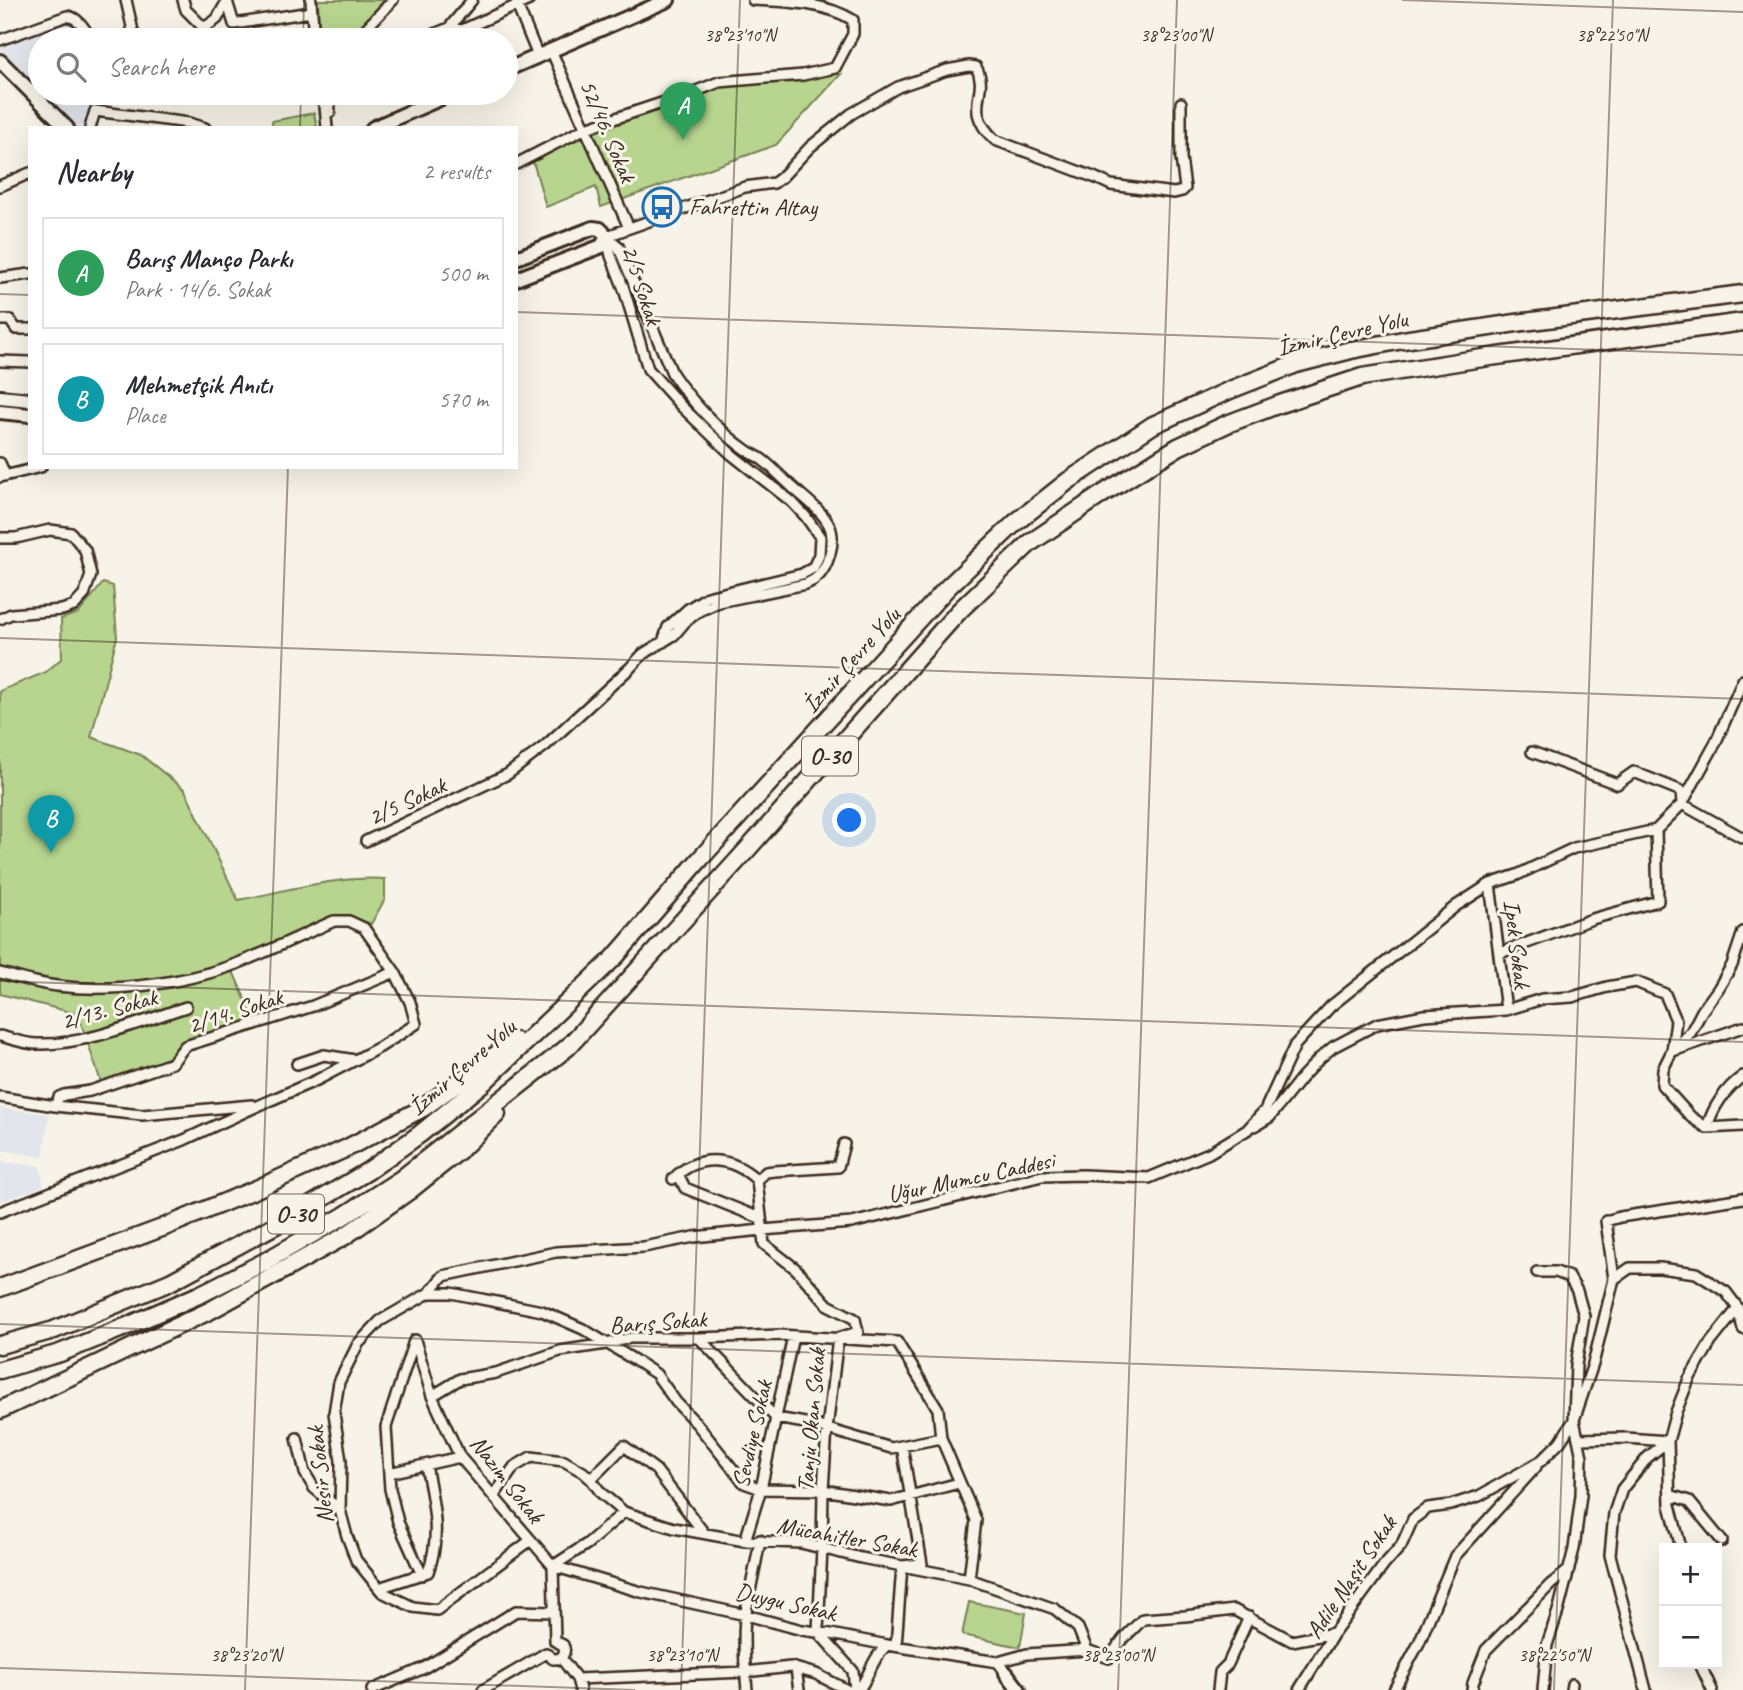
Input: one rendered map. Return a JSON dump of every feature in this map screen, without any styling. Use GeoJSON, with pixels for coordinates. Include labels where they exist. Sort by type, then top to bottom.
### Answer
{"type":"FeatureCollection","features":[{"type":"Feature","properties":{"kind":"highway","name":"İzmir Çevre Yolu"},"geometry":{"type":"LineString","coordinates":[[0,1345],[54,1330],[170,1282],[299,1213],[368,1171],[420,1134],[484,1082],[615,957],[701,858],[947,588],[1015,523],[1068,481],[1153,425],[1296,364],[1351,350],[1516,323],[1743,294]]}},
{"type":"Feature","properties":{"kind":"highway","name":"İzmir Çevre Yolu"},"geometry":{"type":"LineString","coordinates":[[0,1370],[60,1353],[201,1294],[264,1262],[401,1179],[568,1047],[960,611],[1030,543],[1178,447],[1267,408],[1362,377],[1743,322]]}},
{"type":"Feature","properties":{"kind":"highway"},"geometry":{"type":"LineString","coordinates":[[0,1288],[162,1228],[347,1148],[423,1108],[552,1016]]}},
{"type":"Feature","properties":{"kind":"highway"},"geometry":{"type":"LineString","coordinates":[[0,1410],[211,1310],[345,1236],[409,1191],[460,1150],[568,1047]]}},
{"type":"Feature","properties":{"kind":"street"},"geometry":{"type":"LineString","coordinates":[[126,0],[132,28]]}},
{"type":"Feature","properties":{"kind":"street"},"geometry":{"type":"LineString","coordinates":[[183,0],[186,10],[204,28],[217,19],[229,0]]}},
{"type":"Feature","properties":{"kind":"street"},"geometry":{"type":"LineString","coordinates":[[229,0],[234,24],[311,12]]}},
{"type":"Feature","properties":{"kind":"street"},"geometry":{"type":"LineString","coordinates":[[311,0],[313,28]]}},
{"type":"Feature","properties":{"kind":"street"},"geometry":{"type":"LineString","coordinates":[[366,28],[393,0]]}},
{"type":"Feature","properties":{"kind":"street"},"geometry":{"type":"LineString","coordinates":[[449,28],[472,0]]}},
{"type":"Feature","properties":{"kind":"street"},"geometry":{"type":"LineString","coordinates":[[466,28],[529,0]]}},
{"type":"Feature","properties":{"kind":"street"},"geometry":{"type":"LineString","coordinates":[[518,65],[668,0]]}},
{"type":"Feature","properties":{"kind":"street"},"geometry":{"type":"LineString","coordinates":[[518,163],[586,128],[719,82],[803,75],[835,68],[853,34],[853,20],[822,7],[753,0]]}},
{"type":"Feature","properties":{"kind":"street"},"geometry":{"type":"LineString","coordinates":[[517,5],[538,56]]}},
{"type":"Feature","properties":{"kind":"street"},"geometry":{"type":"LineString","coordinates":[[34,28],[67,16],[77,19],[85,28]]}},
{"type":"Feature","properties":{"kind":"street"},"geometry":{"type":"LineString","coordinates":[[0,40],[28,30]]}},
{"type":"Feature","properties":{"kind":"street","name":"52/46. Sokak"},"geometry":{"type":"LineString","coordinates":[[551,50],[629,228]]}},
{"type":"Feature","properties":{"kind":"street"},"geometry":{"type":"LineString","coordinates":[[0,61],[28,89]]}},
{"type":"Feature","properties":{"kind":"street"},"geometry":{"type":"LineString","coordinates":[[518,278],[602,246],[607,236],[745,187],[774,183],[810,147],[851,114],[898,87],[947,70],[969,66],[978,69],[977,113],[988,134],[995,140],[1111,185],[1174,192],[1185,188],[1181,158],[1181,103]]}},
{"type":"Feature","properties":{"kind":"street"},"geometry":{"type":"LineString","coordinates":[[44,105],[65,126]]}},
{"type":"Feature","properties":{"kind":"street"},"geometry":{"type":"LineString","coordinates":[[324,105],[330,126]]}},
{"type":"Feature","properties":{"kind":"street"},"geometry":{"type":"LineString","coordinates":[[329,105],[330,126]]}},
{"type":"Feature","properties":{"kind":"street"},"geometry":{"type":"LineString","coordinates":[[378,126],[426,105]]}},
{"type":"Feature","properties":{"kind":"street"},"geometry":{"type":"LineString","coordinates":[[91,126],[95,111],[199,126]]}},
{"type":"Feature","properties":{"kind":"street"},"geometry":{"type":"LineString","coordinates":[[0,186],[28,174]]}},
{"type":"Feature","properties":{"kind":"street"},"geometry":{"type":"LineString","coordinates":[[518,257],[593,228],[600,229],[607,236]]}},
{"type":"Feature","properties":{"kind":"street","name":"2/5 Sokak"},"geometry":{"type":"LineString","coordinates":[[607,236],[648,369],[682,408],[731,454],[792,502],[806,516],[820,537],[813,568],[802,574],[707,597],[668,627],[663,642]]}},
{"type":"Feature","properties":{"kind":"street","name":"2/5 Sokak"},"geometry":{"type":"LineString","coordinates":[[366,841],[508,774],[545,746],[643,654],[674,635],[699,611],[719,602],[806,584],[821,573],[831,549],[830,527],[814,507],[761,459],[746,451],[729,436],[685,392],[672,373],[618,246],[607,236]]}},
{"type":"Feature","properties":{"kind":"street"},"geometry":{"type":"LineString","coordinates":[[0,278],[28,274]]}},
{"type":"Feature","properties":{"kind":"street"},"geometry":{"type":"LineString","coordinates":[[0,320],[10,320],[16,329],[28,329]]}},
{"type":"Feature","properties":{"kind":"street"},"geometry":{"type":"LineString","coordinates":[[0,361],[28,362]]}},
{"type":"Feature","properties":{"kind":"street"},"geometry":{"type":"LineString","coordinates":[[0,397],[28,400]]}},
{"type":"Feature","properties":{"kind":"street"},"geometry":{"type":"LineString","coordinates":[[0,412],[28,415]]}},
{"type":"Feature","properties":{"kind":"street"},"geometry":{"type":"LineString","coordinates":[[0,463],[3,476],[33,469]]}},
{"type":"Feature","properties":{"kind":"street"},"geometry":{"type":"LineString","coordinates":[[0,538],[16,538],[50,530],[71,533],[85,550],[91,575],[84,595],[74,606],[62,610],[11,614],[0,619]]}},
{"type":"Feature","properties":{"kind":"street"},"geometry":{"type":"LineString","coordinates":[[1500,953],[1592,919],[1658,901],[1656,830],[1682,804],[1715,744],[1743,680]]}},
{"type":"Feature","properties":{"kind":"street"},"geometry":{"type":"LineString","coordinates":[[1532,752],[1617,784],[1634,772],[1681,790],[1682,804]]}},
{"type":"Feature","properties":{"kind":"street"},"geometry":{"type":"LineString","coordinates":[[1682,804],[1743,838]]}},
{"type":"Feature","properties":{"kind":"street","name":"Uğur Mumcu Caddesi"},"geometry":{"type":"LineString","coordinates":[[429,1293],[443,1276],[556,1252],[644,1247],[694,1237],[852,1223],[1042,1176],[1149,1178],[1209,1153],[1247,1130],[1265,1110],[1295,1045],[1331,1006],[1456,906],[1490,884],[1517,875],[1574,848],[1656,830]]}},
{"type":"Feature","properties":{"kind":"street","name":"Ipek Sokak"},"geometry":{"type":"LineString","coordinates":[[1490,884],[1506,1010]]}},
{"type":"Feature","properties":{"kind":"street"},"geometry":{"type":"LineString","coordinates":[[0,973],[56,986],[113,988],[161,984],[244,961],[334,920],[349,920],[365,928],[395,972],[410,1002],[415,1024],[355,1060],[184,1140],[0,1212]]}},
{"type":"Feature","properties":{"kind":"street"},"geometry":{"type":"LineString","coordinates":[[1671,1051],[1691,1032],[1732,965],[1743,932]]}},
{"type":"Feature","properties":{"kind":"street","name":"2/14. Sokak"},"geometry":{"type":"LineString","coordinates":[[55,1106],[59,1097],[64,1094],[90,1091],[172,1063],[185,1046],[313,1006],[395,972]]}},
{"type":"Feature","properties":{"kind":"street"},"geometry":{"type":"LineString","coordinates":[[1247,1130],[1270,1117],[1301,1077],[1333,1047],[1377,1024],[1424,1015],[1506,1010],[1542,999],[1572,997],[1636,982],[1665,994],[1676,1020],[1671,1051],[1663,1069],[1662,1085],[1691,1117],[1707,1128],[1743,1126]]}},
{"type":"Feature","properties":{"kind":"street","name":"2/13. Sokak"},"geometry":{"type":"LineString","coordinates":[[0,1036],[36,1044],[69,1042],[186,1007]]}},
{"type":"Feature","properties":{"kind":"street"},"geometry":{"type":"LineString","coordinates":[[1671,1051],[1743,1027]]}},
{"type":"Feature","properties":{"kind":"street"},"geometry":{"type":"LineString","coordinates":[[297,1064],[324,1055],[355,1060]]}},
{"type":"Feature","properties":{"kind":"street"},"geometry":{"type":"LineString","coordinates":[[1707,1128],[1710,1115],[1732,1083],[1743,1076]]}},
{"type":"Feature","properties":{"kind":"street"},"geometry":{"type":"LineString","coordinates":[[0,1097],[142,1115],[262,1104]]}},
{"type":"Feature","properties":{"kind":"street"},"geometry":{"type":"LineString","coordinates":[[757,1180],[766,1172],[838,1167],[844,1143]]}},
{"type":"Feature","properties":{"kind":"street"},"geometry":{"type":"LineString","coordinates":[[760,1218],[685,1188],[676,1177],[687,1167],[699,1162],[736,1164],[746,1170],[757,1180],[762,1230]]}},
{"type":"Feature","properties":{"kind":"street"},"geometry":{"type":"LineString","coordinates":[[1574,1420],[1593,1364],[1614,1279],[1606,1221],[1743,1198]]}},
{"type":"Feature","properties":{"kind":"street","name":"Tanju Okan Sokak"},"geometry":{"type":"LineString","coordinates":[[762,1230],[764,1244],[796,1269],[828,1305],[855,1319],[858,1332],[838,1338],[827,1429],[818,1632]]}},
{"type":"Feature","properties":{"kind":"street"},"geometry":{"type":"LineString","coordinates":[[1614,1279],[1630,1268],[1660,1268],[1696,1273],[1726,1292],[1738,1308],[1743,1329]]}},
{"type":"Feature","properties":{"kind":"street"},"geometry":{"type":"LineString","coordinates":[[1537,1272],[1556,1272],[1569,1277],[1577,1291],[1584,1316],[1576,1365],[1574,1420],[1582,1457],[1581,1495],[1574,1549],[1547,1645],[1544,1690]]}},
{"type":"Feature","properties":{"kind":"street"},"geometry":{"type":"LineString","coordinates":[[429,1293],[452,1293],[542,1311],[583,1329],[656,1374],[744,1483],[761,1489],[823,1489],[891,1502],[960,1483]]}},
{"type":"Feature","properties":{"kind":"street","name":"Nesir Sokak"},"geometry":{"type":"LineString","coordinates":[[429,1293],[380,1321],[358,1344],[339,1382],[334,1413],[341,1461],[340,1510],[356,1560],[382,1592],[413,1607],[437,1610],[531,1540]]}},
{"type":"Feature","properties":{"kind":"street"},"geometry":{"type":"LineString","coordinates":[[1680,1543],[1670,1505],[1668,1441],[1689,1380],[1712,1342],[1738,1308]]}},
{"type":"Feature","properties":{"kind":"street","name":"Barış Sokak"},"geometry":{"type":"LineString","coordinates":[[432,1396],[460,1379],[496,1373],[560,1351],[630,1338],[793,1336],[897,1342],[938,1409],[941,1438]]}},
{"type":"Feature","properties":{"kind":"street","name":"Sevdiye Sokak"},"geometry":{"type":"LineString","coordinates":[[745,1541],[761,1489],[793,1336]]}},
{"type":"Feature","properties":{"kind":"street"},"geometry":{"type":"LineString","coordinates":[[699,1338],[776,1418],[827,1429],[891,1448],[941,1438],[976,1520],[969,1579]]}},
{"type":"Feature","properties":{"kind":"street","name":"Nazım Sokak"},"geometry":{"type":"LineString","coordinates":[[389,1473],[386,1427],[415,1340],[432,1396],[460,1457],[554,1566]]}},
{"type":"Feature","properties":{"kind":"street","name":"Adile Naşit Sokak"},"geometry":{"type":"LineString","coordinates":[[1299,1690],[1334,1633],[1401,1546],[1413,1519],[1428,1508],[1451,1505],[1479,1496],[1541,1461],[1560,1443],[1574,1420]]}},
{"type":"Feature","properties":{"kind":"street"},"geometry":{"type":"LineString","coordinates":[[297,1438],[304,1472],[314,1488],[340,1510]]}},
{"type":"Feature","properties":{"kind":"street"},"geometry":{"type":"LineString","coordinates":[[1578,1440],[1626,1438],[1668,1441]]}},
{"type":"Feature","properties":{"kind":"street"},"geometry":{"type":"LineString","coordinates":[[1646,1690],[1610,1555],[1614,1513],[1622,1489],[1648,1457],[1668,1441]]}},
{"type":"Feature","properties":{"kind":"street"},"geometry":{"type":"LineString","coordinates":[[592,1479],[624,1446],[656,1470],[704,1533]]}},
{"type":"Feature","properties":{"kind":"street"},"geometry":{"type":"LineString","coordinates":[[857,1690],[865,1681],[877,1654],[891,1646],[902,1566],[922,1564],[902,1446]]}},
{"type":"Feature","properties":{"kind":"street"},"geometry":{"type":"LineString","coordinates":[[422,1575],[398,1522],[389,1473],[460,1457]]}},
{"type":"Feature","properties":{"kind":"street"},"geometry":{"type":"LineString","coordinates":[[494,1496],[514,1467],[531,1457],[564,1461],[592,1479],[601,1493],[624,1512],[587,1544],[554,1566],[555,1641]]}},
{"type":"Feature","properties":{"kind":"street"},"geometry":{"type":"LineString","coordinates":[[1394,1690],[1419,1643],[1455,1556],[1541,1461]]}},
{"type":"Feature","properties":{"kind":"street"},"geometry":{"type":"LineString","coordinates":[[379,1588],[428,1572],[435,1554],[437,1530],[426,1465]]}},
{"type":"Feature","properties":{"kind":"street"},"geometry":{"type":"LineString","coordinates":[[1670,1495],[1689,1501],[1722,1541]]}},
{"type":"Feature","properties":{"kind":"street","name":"Mücahitler Sokak"},"geometry":{"type":"LineString","coordinates":[[624,1512],[674,1528],[745,1541],[801,1543],[969,1579],[1055,1609],[1079,1628],[1087,1650]]}},
{"type":"Feature","properties":{"kind":"street"},"geometry":{"type":"LineString","coordinates":[[747,1690],[746,1615],[760,1541]]}},
{"type":"Feature","properties":{"kind":"street","name":"Duygu Sokak"},"geometry":{"type":"LineString","coordinates":[[554,1566],[641,1592],[802,1630],[1002,1667]]}},
{"type":"Feature","properties":{"kind":"street"},"geometry":{"type":"LineString","coordinates":[[1472,1690],[1486,1650],[1550,1584],[1569,1570]]}},
{"type":"Feature","properties":{"kind":"street"},"geometry":{"type":"LineString","coordinates":[[1017,1690],[1002,1667],[1027,1654],[1087,1650],[1109,1658],[1143,1619],[1234,1610],[1292,1641],[1334,1633]]}},
{"type":"Feature","properties":{"kind":"street"},"geometry":{"type":"LineString","coordinates":[[372,1690],[424,1668],[516,1611],[554,1612]]}},
{"type":"Feature","properties":{"kind":"street"},"geometry":{"type":"LineString","coordinates":[[1219,1690],[1220,1672],[1228,1664],[1249,1617]]}},
{"type":"Feature","properties":{"kind":"street"},"geometry":{"type":"LineString","coordinates":[[818,1632],[853,1671],[857,1690]]}},
{"type":"Feature","properties":{"kind":"street"},"geometry":{"type":"LineString","coordinates":[[483,1690],[546,1653],[549,1643],[555,1641],[565,1647],[561,1658],[553,1659],[546,1653]]}},
{"type":"Feature","properties":{"kind":"street"},"geometry":{"type":"LineString","coordinates":[[561,1658],[577,1679],[580,1690]]}},
{"type":"Feature","properties":{"kind":"street"},"geometry":{"type":"LineString","coordinates":[[577,1679],[745,1672],[790,1667],[816,1674],[847,1690]]}},
{"type":"Feature","properties":{"kind":"street"},"geometry":{"type":"LineString","coordinates":[[796,1669],[799,1690]]}},
{"type":"Feature","properties":{"kind":"street"},"geometry":{"type":"LineString","coordinates":[[1702,1669],[1712,1690]]}},
{"type":"Feature","properties":{"kind":"street"},"geometry":{"type":"LineString","coordinates":[[619,1678],[620,1690]]}},
{"type":"Feature","properties":{"kind":"shaded area"},"geometry":{"type":"Polygon","coordinates":[[[69,21],[73,28],[50,28],[69,21]]]}},
{"type":"Feature","properties":{"kind":"shaded area"},"geometry":{"type":"Polygon","coordinates":[[[28,36],[28,84],[0,59],[2,46],[28,36]]]}},
{"type":"Feature","properties":{"kind":"shaded area"},"geometry":{"type":"Polygon","coordinates":[[[52,105],[102,105],[92,107],[83,126],[76,126],[52,105]]]}},
{"type":"Feature","properties":{"kind":"shaded area"},"geometry":{"type":"Polygon","coordinates":[[[0,1108],[49,1114],[43,1157],[0,1150],[0,1108]]]}},
{"type":"Feature","properties":{"kind":"shaded area"},"geometry":{"type":"Polygon","coordinates":[[[0,1162],[40,1166],[44,1186],[0,1202],[0,1162]]]}},
{"type":"Feature","properties":{"kind":"green space"},"geometry":{"type":"Polygon","coordinates":[[[318,0],[388,0],[364,28],[319,28],[318,0]]]}},
{"type":"Feature","properties":{"kind":"green space"},"geometry":{"type":"Polygon","coordinates":[[[841,74],[776,145],[601,207],[596,187],[546,207],[532,158],[719,84],[841,74]]]}},
{"type":"Feature","properties":{"kind":"green space"},"geometry":{"type":"Polygon","coordinates":[[[314,113],[317,126],[273,126],[272,121],[314,113]]]}},
{"type":"Feature","properties":{"kind":"green space"},"geometry":{"type":"Polygon","coordinates":[[[103,583],[113,586],[117,637],[91,737],[141,755],[185,790],[238,900],[311,885],[367,879],[385,879],[385,899],[371,924],[351,916],[331,917],[229,962],[255,1022],[102,1085],[78,1014],[0,994],[0,691],[46,672],[62,658],[61,619],[79,613],[103,583]]]}},
{"type":"Feature","properties":{"kind":"green space"},"geometry":{"type":"Polygon","coordinates":[[[969,1602],[1026,1613],[1020,1647],[962,1635],[969,1602]]]}},
{"type":"Feature","properties":{"kind":"place","name":"Barış Manço Parkı"},"geometry":{"type":"Point","coordinates":[683,140]}},
{"type":"Feature","properties":{"kind":"place","name":"Fahrettin Altay"},"geometry":{"type":"Point","coordinates":[662,207]}},
{"type":"Feature","properties":{"kind":"place","name":"Mehmetçik Anıtı"},"geometry":{"type":"Point","coordinates":[51,853]}}]}
